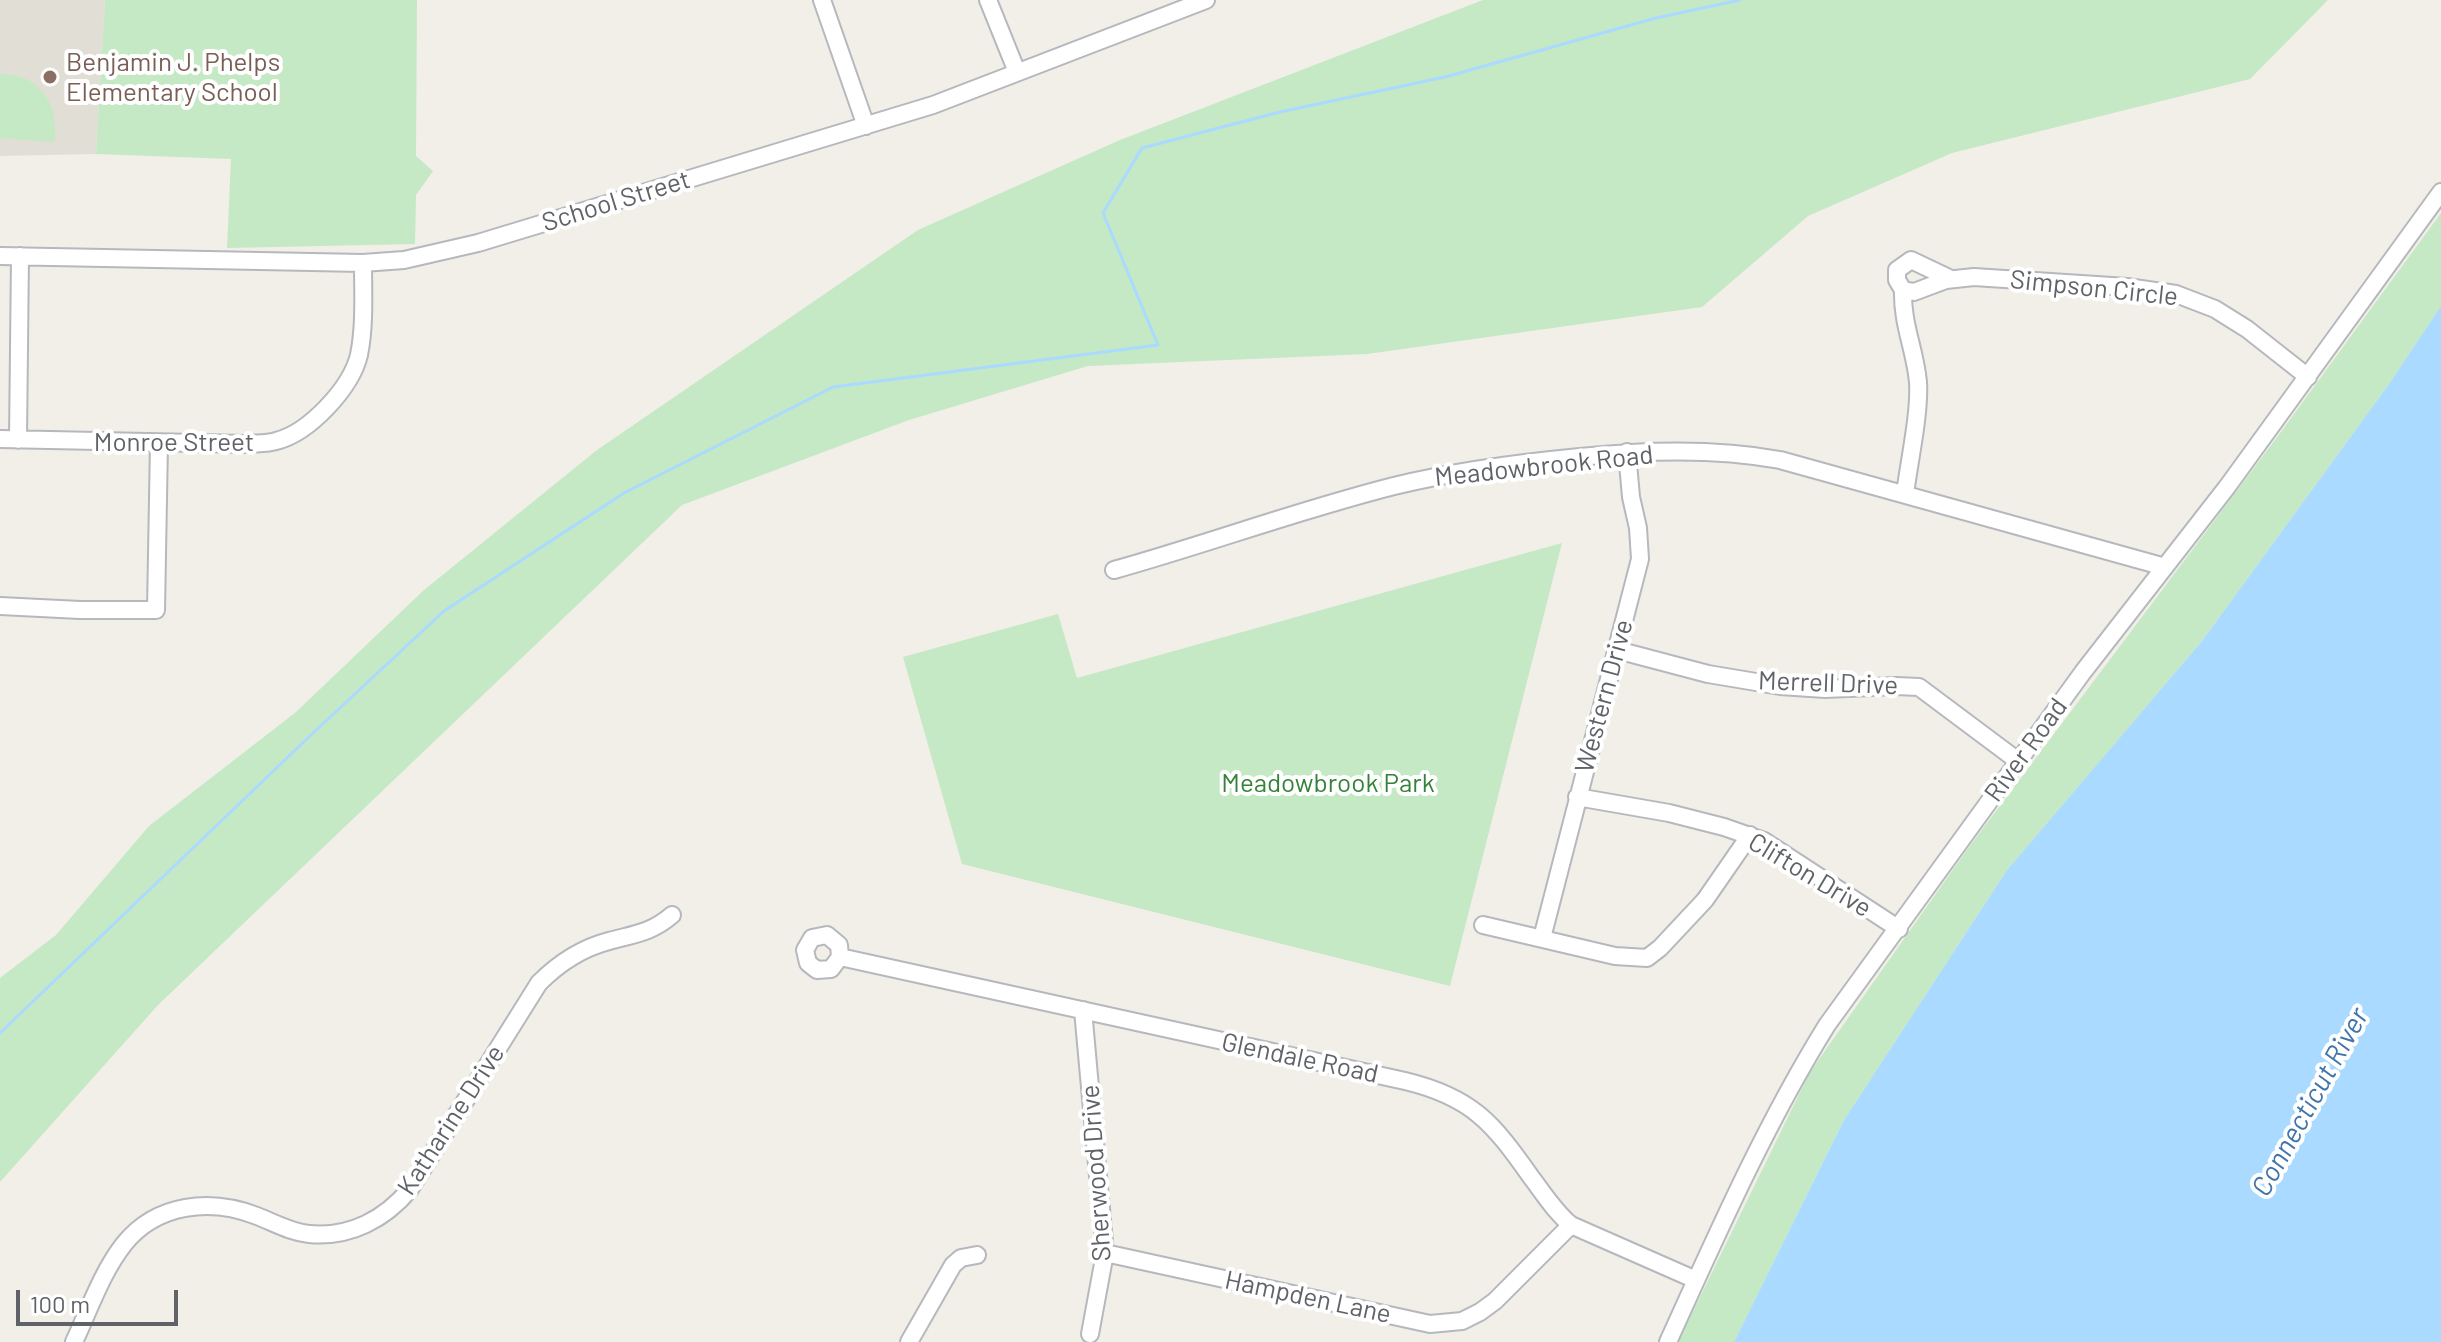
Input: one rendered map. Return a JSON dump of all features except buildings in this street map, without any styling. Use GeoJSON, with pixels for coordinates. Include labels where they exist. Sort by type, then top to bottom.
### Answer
{"type":"FeatureCollection","features":[{"type":"Feature","properties":{"kind":"street"},"geometry":{"type":"LineString","coordinates":[[822,0],[866,126]]}},
{"type":"Feature","properties":{"kind":"street"},"geometry":{"type":"LineString","coordinates":[[988,0],[1017,72]]}},
{"type":"Feature","properties":{"kind":"street","name":"School Street"},"geometry":{"type":"LineString","coordinates":[[0,256],[363,263],[404,260],[478,243],[933,105],[1206,0]]}},
{"type":"Feature","properties":{"kind":"street","name":"River Road"},"geometry":{"type":"LineString","coordinates":[[1668,1342],[1798,1073],[1840,1007],[2099,650],[2308,377],[2441,192]]}},
{"type":"Feature","properties":{"kind":"street"},"geometry":{"type":"LineString","coordinates":[[18,440],[20,256]]}},
{"type":"Feature","properties":{"kind":"street","name":"Simpson Circle"},"geometry":{"type":"LineString","coordinates":[[1905,494],[1918,389],[1903,316],[1903,290],[1897,280],[1897,270],[1911,260],[1951,279]]}},
{"type":"Feature","properties":{"kind":"street","name":"Monroe Street"},"geometry":{"type":"LineString","coordinates":[[0,439],[246,444],[277,441],[304,429],[328,407],[348,381],[358,358],[362,329],[363,263]]}},
{"type":"Feature","properties":{"kind":"street","name":"Simpson Circle"},"geometry":{"type":"LineString","coordinates":[[1903,290],[1914,292],[1951,279],[1974,277],[2091,284],[2184,296],[2215,309],[2247,329],[2308,377]]}},
{"type":"Feature","properties":{"kind":"street"},"geometry":{"type":"LineString","coordinates":[[0,606],[156,610],[159,443]]}},
{"type":"Feature","properties":{"kind":"street","name":"Meadowbrook Road"},"geometry":{"type":"LineString","coordinates":[[1114,570],[1407,483],[1491,467],[1627,452],[1757,456],[2165,567]]}},
{"type":"Feature","properties":{"kind":"street","name":"Western Drive"},"geometry":{"type":"LineString","coordinates":[[1542,938],[1640,559],[1627,452]]}},
{"type":"Feature","properties":{"kind":"street","name":"Merrell Drive"},"geometry":{"type":"LineString","coordinates":[[1617,650],[1708,674],[1780,686],[1825,689],[1919,687],[2018,761]]}},
{"type":"Feature","properties":{"kind":"street","name":"Clifton Drive"},"geometry":{"type":"LineString","coordinates":[[1577,797],[1669,813],[1750,835],[1782,851],[1815,877],[1899,929]]}},
{"type":"Feature","properties":{"kind":"street"},"geometry":{"type":"LineString","coordinates":[[1483,925],[1615,956],[1647,958],[1705,900],[1750,835]]}},
{"type":"Feature","properties":{"kind":"street","name":"Katharine Drive"},"geometry":{"type":"LineString","coordinates":[[74,1342],[116,1255],[137,1231],[164,1214],[194,1206],[210,1206],[243,1211],[293,1231],[328,1234],[360,1227],[388,1212],[410,1189],[539,983],[578,954],[609,941],[643,933],[659,926],[672,915]]}},
{"type":"Feature","properties":{"kind":"street","name":"Glendale Road"},"geometry":{"type":"LineString","coordinates":[[840,957],[1405,1081],[1450,1095],[1488,1122],[1571,1225],[1696,1280]]}},
{"type":"Feature","properties":{"kind":"street","name":"Sherwood Drive"},"geometry":{"type":"LineString","coordinates":[[1083,1010],[1105,1253],[1090,1334]]}},
{"type":"Feature","properties":{"kind":"street","name":"Hampden Lane"},"geometry":{"type":"LineString","coordinates":[[1105,1253],[1440,1324],[1462,1321],[1495,1301],[1571,1225]]}},
{"type":"Feature","properties":{"kind":"street"},"geometry":{"type":"LineString","coordinates":[[909,1342],[953,1265],[961,1258],[977,1255]]}},
{"type":"Feature","properties":{"kind":"shaded area","name":"Benjamin J. Phelps Elementary School"},"geometry":{"type":"Polygon","coordinates":[[[0,0],[105,0],[96,154],[0,156],[0,0]]]}},
{"type":"Feature","properties":{"kind":"green space"},"geometry":{"type":"Polygon","coordinates":[[[105,0],[417,0],[416,156],[433,171],[416,195],[415,244],[227,248],[231,159],[96,154],[105,0]]]}},
{"type":"Feature","properties":{"kind":"green space"},"geometry":{"type":"Polygon","coordinates":[[[1483,0],[2328,0],[2250,79],[1952,153],[1808,216],[1702,307],[1367,354],[1088,366],[909,420],[682,505],[158,1005],[0,1182],[0,978],[56,935],[149,826],[296,712],[424,590],[597,450],[918,230],[1120,140],[1483,0]]]}},
{"type":"Feature","properties":{"kind":"green space"},"geometry":{"type":"Polygon","coordinates":[[[0,74],[27,79],[44,94],[54,116],[55,142],[0,138],[0,74]]]}},
{"type":"Feature","properties":{"kind":"green space"},"geometry":{"type":"Polygon","coordinates":[[[2441,213],[2441,306],[2389,384],[2202,641],[2007,870],[1844,1120],[1734,1342],[1678,1342],[1810,1072],[1969,847],[2278,436],[2441,213]]]}},
{"type":"Feature","properties":{"kind":"green space","name":"Meadowbrook Park"},"geometry":{"type":"Polygon","coordinates":[[[1562,543],[1450,986],[962,864],[903,657],[1058,614],[1077,678],[1562,543]]]}},
{"type":"Feature","properties":{"kind":"water","name":"Connecticut River"},"geometry":{"type":"Polygon","coordinates":[[[2441,306],[2441,1342],[1734,1342],[1844,1120],[2007,870],[2202,641],[2389,384],[2441,306]]]}},
{"type":"Feature","properties":{"kind":"waterway"},"geometry":{"type":"LineString","coordinates":[[0,1033],[444,611],[624,493],[833,387],[1158,345],[1103,213],[1142,148],[1280,112],[1445,77],[1656,18],[1740,0]]}},
{"type":"Feature","properties":{"kind":"place","name":"Benjamin J. Phelps Elementary School"},"geometry":{"type":"Point","coordinates":[50,77]}}]}
